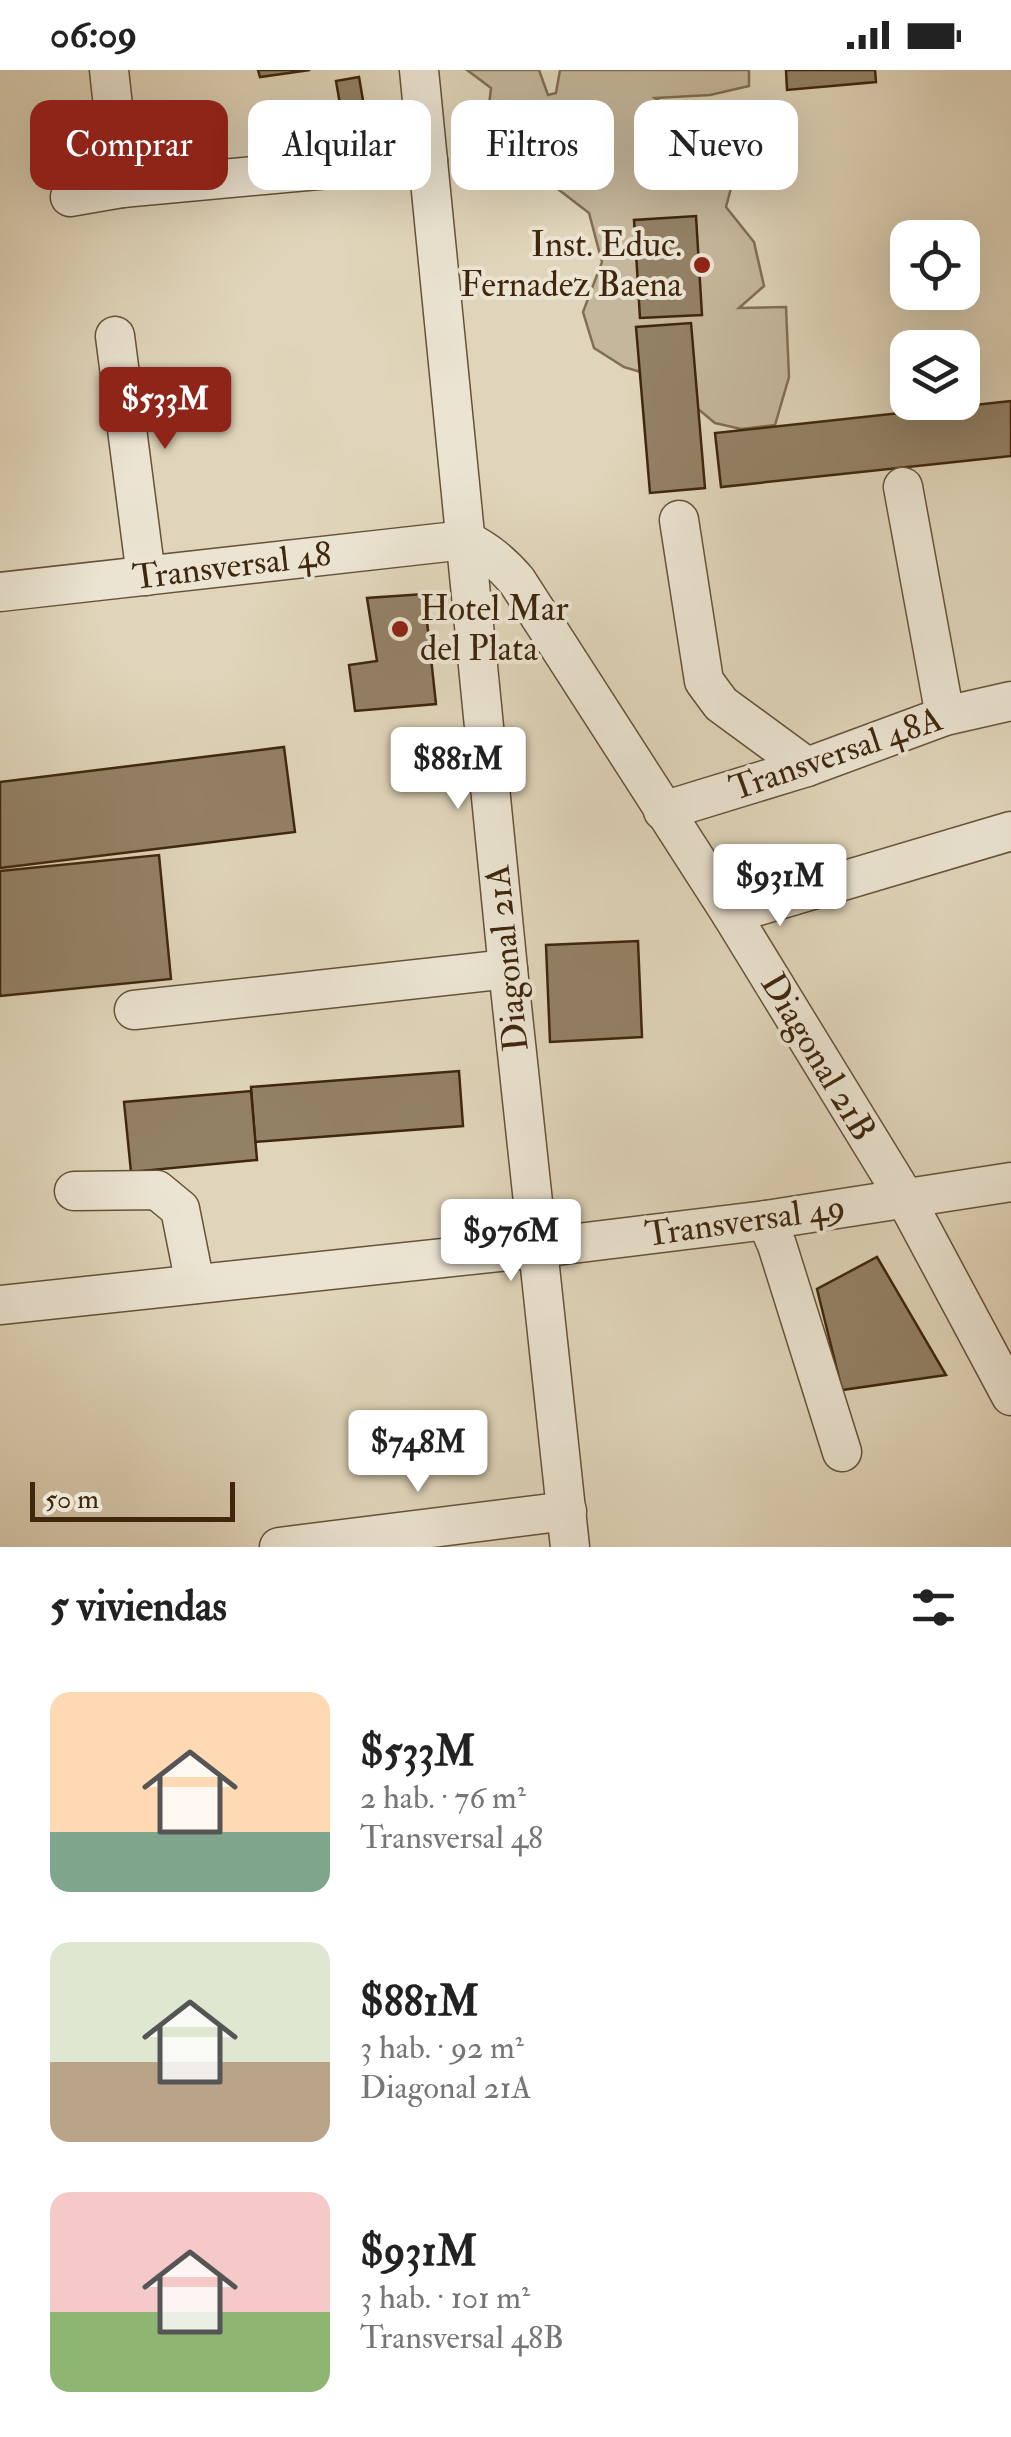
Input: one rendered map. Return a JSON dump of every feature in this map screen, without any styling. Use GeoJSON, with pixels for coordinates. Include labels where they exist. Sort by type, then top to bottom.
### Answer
{"type":"FeatureCollection","features":[{"type":"Feature","properties":{"kind":"street"},"geometry":{"type":"LineString","coordinates":[[109,70],[112,100]]}},
{"type":"Feature","properties":{"kind":"street","name":"Diagonal 21A"},"geometry":{"type":"LineString","coordinates":[[419,70],[422,100]]}},
{"type":"Feature","properties":{"kind":"street"},"geometry":{"type":"LineString","coordinates":[[70,197],[110,190]]}},
{"type":"Feature","properties":{"kind":"street","name":"Diagonal 21A"},"geometry":{"type":"LineString","coordinates":[[431,190],[568,1529]]}},
{"type":"Feature","properties":{"kind":"street"},"geometry":{"type":"LineString","coordinates":[[115,336],[146,576]]}},
{"type":"Feature","properties":{"kind":"street"},"geometry":{"type":"LineString","coordinates":[[903,487],[945,716]]}},
{"type":"Feature","properties":{"kind":"street"},"geometry":{"type":"LineString","coordinates":[[679,520],[704,681],[722,704],[807,766]]}},
{"type":"Feature","properties":{"kind":"street","name":"Transversal 48"},"geometry":{"type":"LineString","coordinates":[[0,592],[464,540]]}},
{"type":"Feature","properties":{"kind":"street","name":"Diagonal 21B"},"geometry":{"type":"LineString","coordinates":[[464,540],[504,565],[516,581],[732,914],[905,1198],[1011,1396]]}},
{"type":"Feature","properties":{"kind":"street","name":"Transversal 48A"},"geometry":{"type":"LineString","coordinates":[[663,810],[807,766],[945,716],[1011,701]]}},
{"type":"Feature","properties":{"kind":"street"},"geometry":{"type":"LineString","coordinates":[[732,914],[1011,831]]}},
{"type":"Feature","properties":{"kind":"street"},"geometry":{"type":"LineString","coordinates":[[134,1010],[508,969]]}},
{"type":"Feature","properties":{"kind":"street","name":"Transversal 49"},"geometry":{"type":"LineString","coordinates":[[0,1305],[538,1248],[766,1220],[1011,1182]]}},
{"type":"Feature","properties":{"kind":"street"},"geometry":{"type":"LineString","coordinates":[[74,1191],[157,1190],[180,1209],[195,1284]]}},
{"type":"Feature","properties":{"kind":"street"},"geometry":{"type":"LineString","coordinates":[[766,1220],[842,1452]]}},
{"type":"Feature","properties":{"kind":"street"},"geometry":{"type":"LineString","coordinates":[[279,1547],[568,1529]]}},
{"type":"Feature","properties":{"kind":"shaded area"},"geometry":{"type":"Polygon","coordinates":[[[467,70],[539,70],[548,95],[556,93],[560,70],[749,70],[749,86],[710,95],[634,100],[634,190],[731,190],[726,207],[754,242],[764,286],[739,308],[786,307],[789,377],[775,425],[741,429],[715,423],[661,378],[624,367],[594,348],[583,312],[602,262],[589,213],[559,190],[614,190],[614,100],[490,100],[491,88],[467,70]]]}},
{"type":"Feature","properties":{"kind":"building"},"geometry":{"type":"Polygon","coordinates":[[[258,70],[310,70],[260,77],[258,70]]]}},
{"type":"Feature","properties":{"kind":"building"},"geometry":{"type":"Polygon","coordinates":[[[786,70],[875,70],[876,82],[787,90],[786,70]]]}},
{"type":"Feature","properties":{"kind":"building"},"geometry":{"type":"Polygon","coordinates":[[[359,77],[363,100],[339,100],[336,81],[359,77]]]}},
{"type":"Feature","properties":{"kind":"building"},"geometry":{"type":"Polygon","coordinates":[[[696,216],[702,315],[640,318],[634,220],[696,216]]]}},
{"type":"Feature","properties":{"kind":"building"},"geometry":{"type":"Polygon","coordinates":[[[691,323],[705,488],[650,493],[636,327],[691,323]]]}},
{"type":"Feature","properties":{"kind":"building"},"geometry":{"type":"Polygon","coordinates":[[[1011,401],[1011,456],[721,487],[715,433],[890,414],[890,420],[980,420],[980,404],[1011,401]]]}},
{"type":"Feature","properties":{"kind":"building","name":"Hotel Mar del Plata"},"geometry":{"type":"Polygon","coordinates":[[[424,594],[436,704],[355,711],[349,665],[377,661],[367,598],[424,594]]]}},
{"type":"Feature","properties":{"kind":"building"},"geometry":{"type":"Polygon","coordinates":[[[284,747],[295,832],[0,868],[0,782],[284,747]]]}},
{"type":"Feature","properties":{"kind":"building"},"geometry":{"type":"Polygon","coordinates":[[[159,855],[171,979],[0,996],[0,871],[159,855]]]}},
{"type":"Feature","properties":{"kind":"building"},"geometry":{"type":"Polygon","coordinates":[[[638,941],[642,1037],[550,1042],[546,945],[638,941]]]}},
{"type":"Feature","properties":{"kind":"building"},"geometry":{"type":"Polygon","coordinates":[[[459,1071],[463,1126],[255,1142],[251,1087],[459,1071]]]}},
{"type":"Feature","properties":{"kind":"building"},"geometry":{"type":"Polygon","coordinates":[[[251,1091],[257,1160],[131,1172],[124,1102],[251,1091]]]}},
{"type":"Feature","properties":{"kind":"building"},"geometry":{"type":"Polygon","coordinates":[[[877,1257],[946,1375],[842,1390],[817,1289],[877,1257]]]}},
{"type":"Feature","properties":{"kind":"place","name":"Inst. Educ. Fernadez Baena"},"geometry":{"type":"Point","coordinates":[702,265]}},
{"type":"Feature","properties":{"kind":"place","name":"Hotel Mar del Plata"},"geometry":{"type":"Point","coordinates":[400,629]}}]}
